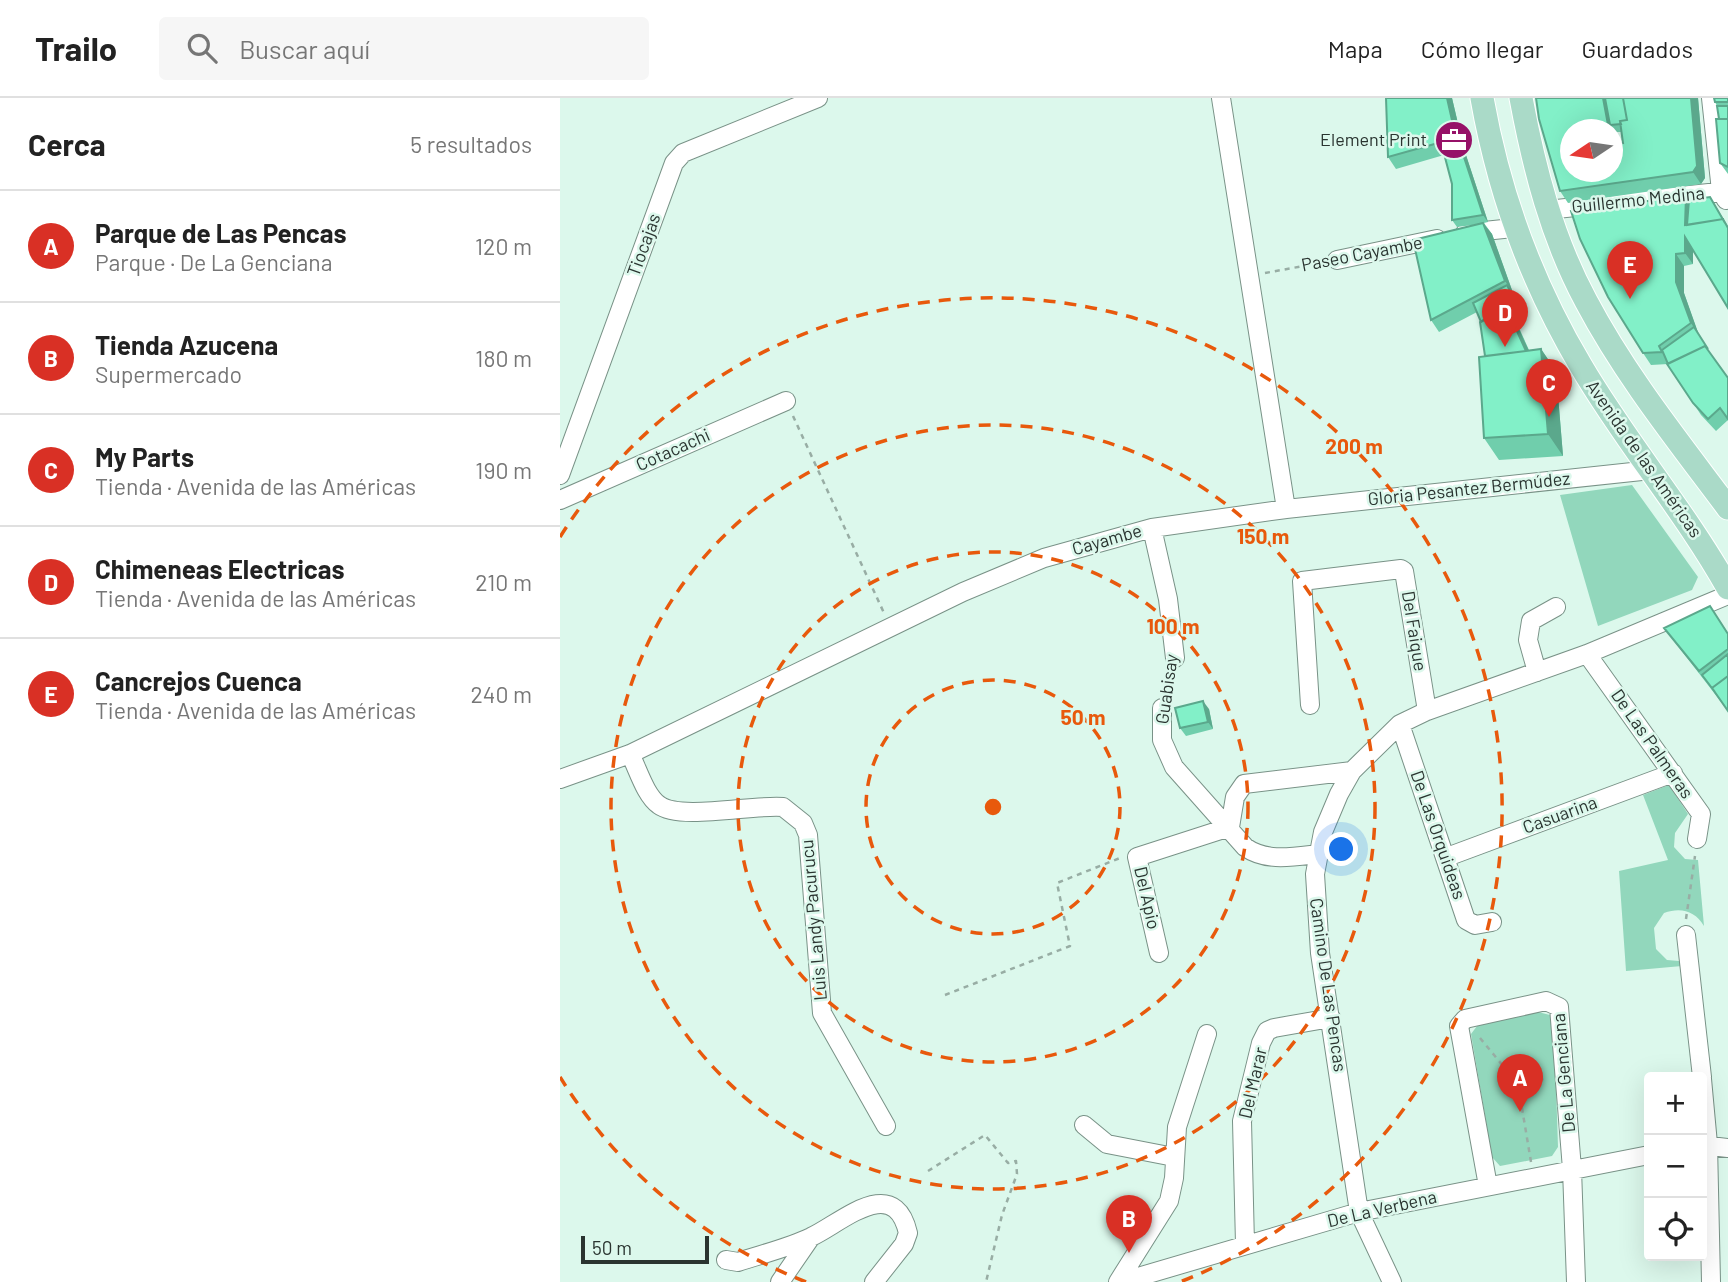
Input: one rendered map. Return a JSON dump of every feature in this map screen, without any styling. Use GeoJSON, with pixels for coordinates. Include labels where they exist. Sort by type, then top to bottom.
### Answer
{"type":"FeatureCollection","features":[{"type":"Feature","properties":{"kind":"main road","name":"Avenida de las Américas"},"geometry":{"type":"LineString","coordinates":[[1482,98],[1490,147],[1513,229],[1532,275],[1575,356],[1704,546],[1728,588]]}},
{"type":"Feature","properties":{"kind":"main road"},"geometry":{"type":"LineString","coordinates":[[1521,98],[1547,210],[1586,300],[1619,358],[1728,508]]}},
{"type":"Feature","properties":{"kind":"main road","name":"Avenida de las Américas"},"geometry":{"type":"LineString","coordinates":[[1704,546],[1728,568]]}},
{"type":"Feature","properties":{"kind":"street","name":"Tiocajas"},"geometry":{"type":"LineString","coordinates":[[560,475],[674,163],[683,153],[818,98]]}},
{"type":"Feature","properties":{"kind":"street"},"geometry":{"type":"LineString","coordinates":[[1221,98],[1286,509]]}},
{"type":"Feature","properties":{"kind":"street"},"geometry":{"type":"LineString","coordinates":[[1711,98],[1726,195]]}},
{"type":"Feature","properties":{"kind":"street","name":"Guillermo Medina"},"geometry":{"type":"LineString","coordinates":[[1547,210],[1726,195]]}},
{"type":"Feature","properties":{"kind":"street","name":"Paseo Cayambe"},"geometry":{"type":"LineString","coordinates":[[1337,260],[1487,229],[1513,229]]}},
{"type":"Feature","properties":{"kind":"street","name":"Cotacachi"},"geometry":{"type":"LineString","coordinates":[[560,500],[786,401]]}},
{"type":"Feature","properties":{"kind":"street","name":"Gloria Pesantez Bermúdez"},"geometry":{"type":"LineString","coordinates":[[1286,509],[1651,470]]}},
{"type":"Feature","properties":{"kind":"street","name":"Cayambe"},"geometry":{"type":"LineString","coordinates":[[560,779],[630,754],[962,593],[1044,558],[1152,528],[1286,509]]}},
{"type":"Feature","properties":{"kind":"street","name":"Guabisay"},"geometry":{"type":"LineString","coordinates":[[1152,528],[1168,599],[1175,658]]}},
{"type":"Feature","properties":{"kind":"street","name":"Del Faique"},"geometry":{"type":"LineString","coordinates":[[1310,705],[1301,582],[1305,579],[1401,569],[1404,571],[1427,711]]}},
{"type":"Feature","properties":{"kind":"street","name":"Camino De Las Pencas"},"geometry":{"type":"LineString","coordinates":[[1392,1282],[1359,1212],[1331,1018],[1315,897],[1318,854],[1328,818],[1352,771],[1400,724],[1427,711],[1587,654],[1728,595]]}},
{"type":"Feature","properties":{"kind":"street"},"geometry":{"type":"LineString","coordinates":[[1537,672],[1528,640],[1531,621],[1556,607]]}},
{"type":"Feature","properties":{"kind":"street","name":"De Las Palmeras"},"geometry":{"type":"LineString","coordinates":[[1587,654],[1701,814],[1698,839]]}},
{"type":"Feature","properties":{"kind":"street","name":"Guabisay"},"geometry":{"type":"LineString","coordinates":[[1162,708],[1161,740],[1166,754],[1174,767],[1245,846],[1257,855],[1277,858],[1318,854]]}},
{"type":"Feature","properties":{"kind":"street","name":"De Las Orquideas"},"geometry":{"type":"LineString","coordinates":[[1400,724],[1466,920],[1475,925],[1492,922]]}},
{"type":"Feature","properties":{"kind":"street","name":"Luis Landy Pacurucu"},"geometry":{"type":"LineString","coordinates":[[630,754],[650,794],[660,806],[684,812],[783,807],[803,823],[807,835],[822,1013],[886,1126]]}},
{"type":"Feature","properties":{"kind":"street"},"geometry":{"type":"LineString","coordinates":[[1230,827],[1235,797],[1244,785],[1352,771]]}},
{"type":"Feature","properties":{"kind":"street","name":"Casuarina"},"geometry":{"type":"LineString","coordinates":[[1447,857],[1673,773]]}},
{"type":"Feature","properties":{"kind":"street","name":"Del Apio"},"geometry":{"type":"LineString","coordinates":[[1159,953],[1137,857],[1230,827]]}},
{"type":"Feature","properties":{"kind":"street"},"geometry":{"type":"LineString","coordinates":[[1685,935],[1701,1072]]}},
{"type":"Feature","properties":{"kind":"street","name":"De La Genciana"},"geometry":{"type":"LineString","coordinates":[[1465,1019],[1546,1001],[1559,1007],[1572,1169],[1576,1282]]}},
{"type":"Feature","properties":{"kind":"street","name":"Del Marar"},"geometry":{"type":"LineString","coordinates":[[1245,1244],[1242,1121],[1261,1043],[1267,1031],[1274,1028],[1331,1018]]}},
{"type":"Feature","properties":{"kind":"street"},"geometry":{"type":"LineString","coordinates":[[1465,1019],[1459,1026],[1459,1039],[1488,1186]]}},
{"type":"Feature","properties":{"kind":"street"},"geometry":{"type":"LineString","coordinates":[[1119,1282],[1169,1202],[1174,1178],[1177,1127],[1207,1034]]}},
{"type":"Feature","properties":{"kind":"street"},"geometry":{"type":"LineString","coordinates":[[1084,1125],[1107,1144],[1174,1157]]}},
{"type":"Feature","properties":{"kind":"street"},"geometry":{"type":"LineString","coordinates":[[1707,1145],[1728,1148]]}},
{"type":"Feature","properties":{"kind":"street","name":"De La Verbena"},"geometry":{"type":"LineString","coordinates":[[1119,1282],[1359,1212],[1644,1156]]}},
{"type":"Feature","properties":{"kind":"street"},"geometry":{"type":"LineString","coordinates":[[1707,1191],[1711,1282]]}},
{"type":"Feature","properties":{"kind":"street"},"geometry":{"type":"LineString","coordinates":[[726,1260],[737,1262],[811,1237],[866,1206],[882,1205],[899,1213],[908,1233],[904,1244],[874,1282]]}},
{"type":"Feature","properties":{"kind":"street"},"geometry":{"type":"LineString","coordinates":[[780,1282],[811,1237]]}},
{"type":"Feature","properties":{"kind":"path","name":"Paseo Cayambe"},"geometry":{"type":"LineString","coordinates":[[1251,275],[1337,260]]}},
{"type":"Feature","properties":{"kind":"path"},"geometry":{"type":"LineString","coordinates":[[786,401],[891,629]]}},
{"type":"Feature","properties":{"kind":"path","name":"Guabisay"},"geometry":{"type":"LineString","coordinates":[[1162,708],[1175,658]]}},
{"type":"Feature","properties":{"kind":"path"},"geometry":{"type":"LineString","coordinates":[[1685,935],[1686,910],[1698,839]]}},
{"type":"Feature","properties":{"kind":"path"},"geometry":{"type":"LineString","coordinates":[[946,995],[1070,946],[1057,883],[1124,856],[1137,857]]}},
{"type":"Feature","properties":{"kind":"path"},"geometry":{"type":"LineString","coordinates":[[1465,1019],[1518,1084],[1531,1161]]}},
{"type":"Feature","properties":{"kind":"path"},"geometry":{"type":"LineString","coordinates":[[1518,1084],[1555,1076]]}},
{"type":"Feature","properties":{"kind":"path"},"geometry":{"type":"LineString","coordinates":[[928,1171],[985,1135],[1008,1163],[1016,1161],[1017,1174],[1002,1215],[986,1282]]}},
{"type":"Feature","properties":{"kind":"green space"},"geometry":{"type":"Polygon","coordinates":[[[1632,485],[1698,577],[1692,590],[1598,626],[1560,495],[1632,485]]]}},
{"type":"Feature","properties":{"kind":"green space"},"geometry":{"type":"Polygon","coordinates":[[[1669,785],[1688,814],[1675,833],[1674,847],[1685,859],[1698,860],[1704,926],[1687,912],[1676,910],[1664,913],[1654,928],[1656,949],[1667,960],[1679,961],[1682,966],[1626,971],[1619,871],[1668,860],[1643,795],[1669,785]]]}},
{"type":"Feature","properties":{"kind":"green space"},"geometry":{"type":"Polygon","coordinates":[[[1538,1012],[1550,1015],[1554,1025],[1558,1147],[1552,1156],[1500,1166],[1492,1157],[1471,1034],[1477,1026],[1538,1012]]]}},
{"type":"Feature","properties":{"kind":"building"},"geometry":{"type":"Polygon","coordinates":[[[1386,98],[1447,98],[1456,138],[1388,157],[1386,98]]]}},
{"type":"Feature","properties":{"kind":"building"},"geometry":{"type":"Polygon","coordinates":[[[1536,98],[1603,98],[1607,119],[1560,119],[1560,182],[1623,182],[1560,191],[1539,119],[1536,98]]]}},
{"type":"Feature","properties":{"kind":"building"},"geometry":{"type":"Polygon","coordinates":[[[1605,98],[1623,98],[1627,120],[1609,119],[1605,98]]]}},
{"type":"Feature","properties":{"kind":"building"},"geometry":{"type":"Polygon","coordinates":[[[1623,98],[1691,98],[1697,166],[1693,172],[1623,182],[1623,121],[1627,120],[1623,98]]]}},
{"type":"Feature","properties":{"kind":"building"},"geometry":{"type":"Polygon","coordinates":[[[1714,98],[1728,98],[1728,102],[1715,102],[1714,98]]]}},
{"type":"Feature","properties":{"kind":"building"},"geometry":{"type":"Polygon","coordinates":[[[1717,106],[1728,106],[1728,119],[1719,119],[1717,106]]]}},
{"type":"Feature","properties":{"kind":"building"},"geometry":{"type":"Polygon","coordinates":[[[1716,119],[1728,119],[1728,167],[1720,163],[1716,119]]]}},
{"type":"Feature","properties":{"kind":"building"},"geometry":{"type":"Polygon","coordinates":[[[1459,142],[1483,215],[1452,220],[1452,184],[1442,146],[1459,142]]]}},
{"type":"Feature","properties":{"kind":"building"},"geometry":{"type":"Polygon","coordinates":[[[1686,196],[1685,225],[1723,219],[1728,228],[1728,308],[1685,237],[1685,253],[1676,254],[1676,282],[1691,323],[1659,346],[1662,352],[1643,353],[1608,297],[1580,239],[1571,211],[1686,196]]]}},
{"type":"Feature","properties":{"kind":"building"},"geometry":{"type":"Polygon","coordinates":[[[1710,197],[1723,219],[1687,225],[1689,200],[1710,197]]]}},
{"type":"Feature","properties":{"kind":"building"},"geometry":{"type":"Polygon","coordinates":[[[1483,223],[1505,281],[1431,320],[1413,240],[1483,223]]]}},
{"type":"Feature","properties":{"kind":"building"},"geometry":{"type":"Polygon","coordinates":[[[1507,285],[1518,306],[1509,311],[1506,307],[1481,322],[1473,303],[1507,285]]]}},
{"type":"Feature","properties":{"kind":"building"},"geometry":{"type":"Polygon","coordinates":[[[1506,307],[1526,351],[1485,356],[1480,322],[1506,307]]]}},
{"type":"Feature","properties":{"kind":"building"},"geometry":{"type":"Polygon","coordinates":[[[1694,327],[1708,349],[1705,346],[1668,364],[1662,350],[1694,327]]]}},
{"type":"Feature","properties":{"kind":"building"},"geometry":{"type":"Polygon","coordinates":[[[1705,346],[1728,378],[1728,419],[1720,408],[1708,419],[1693,403],[1667,364],[1705,346]]]}},
{"type":"Feature","properties":{"kind":"building"},"geometry":{"type":"Polygon","coordinates":[[[1541,349],[1548,434],[1484,438],[1479,357],[1541,349]]]}},
{"type":"Feature","properties":{"kind":"building"},"geometry":{"type":"Polygon","coordinates":[[[1710,606],[1728,634],[1728,649],[1699,671],[1664,628],[1710,606]]]}},
{"type":"Feature","properties":{"kind":"building"},"geometry":{"type":"Polygon","coordinates":[[[1728,654],[1728,676],[1712,688],[1715,692],[1702,675],[1728,654]]]}},
{"type":"Feature","properties":{"kind":"building"},"geometry":{"type":"Polygon","coordinates":[[[1728,676],[1728,711],[1712,688],[1728,676]]]}},
{"type":"Feature","properties":{"kind":"building"},"geometry":{"type":"Polygon","coordinates":[[[1203,701],[1208,722],[1180,728],[1175,708],[1203,701]]]}},
{"type":"Feature","properties":{"kind":"place","name":"Element Print"},"geometry":{"type":"Point","coordinates":[1454,140]}},
{"type":"Feature","properties":{"kind":"place","name":"Cancrejos Cuenca"},"geometry":{"type":"Point","coordinates":[1630,299]}},
{"type":"Feature","properties":{"kind":"place","name":"Chimeneas Electricas"},"geometry":{"type":"Point","coordinates":[1505,347]}},
{"type":"Feature","properties":{"kind":"place","name":"My Parts"},"geometry":{"type":"Point","coordinates":[1549,417]}},
{"type":"Feature","properties":{"kind":"place","name":"Parque de Las Pencas"},"geometry":{"type":"Point","coordinates":[1520,1112]}},
{"type":"Feature","properties":{"kind":"place","name":"Tienda Azucena"},"geometry":{"type":"Point","coordinates":[1129,1253]}}]}
